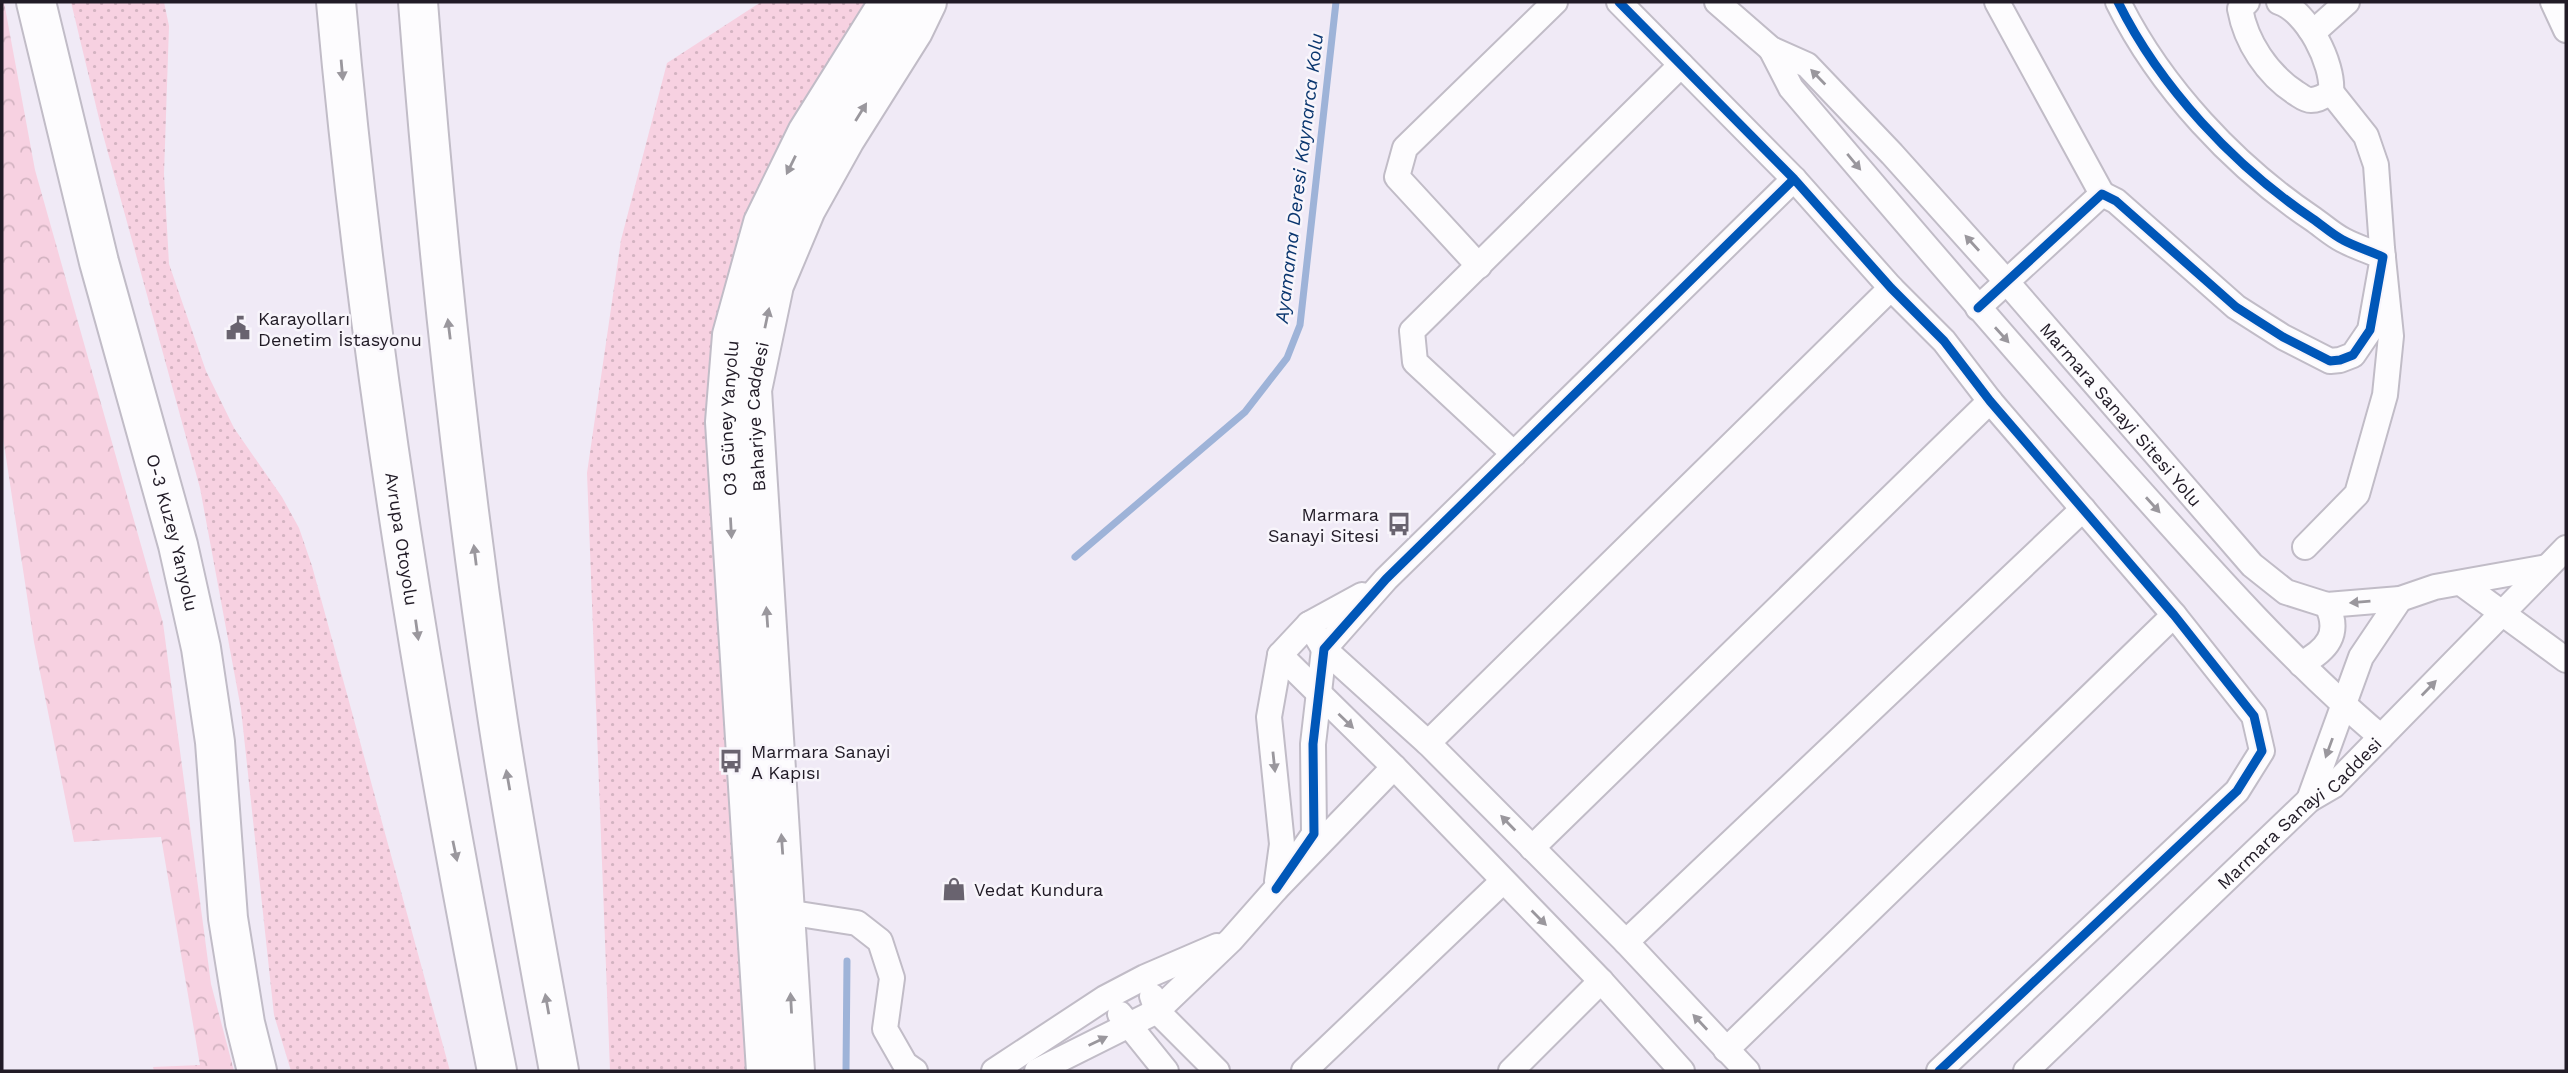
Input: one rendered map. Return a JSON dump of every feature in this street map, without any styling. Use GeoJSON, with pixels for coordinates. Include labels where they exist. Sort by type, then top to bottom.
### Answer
{"type":"FeatureCollection","features":[{"type":"Feature","properties":{"kind":"main road","name":"O-3 Kuzey Yanyolu"},"geometry":{"type":"LineString","coordinates":[[36,2],[99,262],[178,545],[201,648],[215,742],[228,918],[245,1023],[257,1071]]}},
{"type":"Feature","properties":{"kind":"main road","name":"O-3 Kuzey Yanyolu"},"geometry":{"type":"LineString","coordinates":[[58,2],[118,254],[198,542],[220,642],[233,733],[251,915],[267,1016],[280,1071]]}},
{"type":"Feature","properties":{"kind":"main road","name":"Avrupa Otoyolu"},"geometry":{"type":"LineString","coordinates":[[336,2],[368,306],[422,667],[497,1071]]}},
{"type":"Feature","properties":{"kind":"main road"},"geometry":{"type":"LineString","coordinates":[[418,2],[447,315],[480,594],[496,710],[559,1071]]}},
{"type":"Feature","properties":{"kind":"main road","name":"O3 Güney Yanyolu"},"geometry":{"type":"LineString","coordinates":[[771,913],[725,422],[732,335],[763,223],[807,133],[889,2]]}},
{"type":"Feature","properties":{"kind":"main road","name":"Bahariye Caddesi"},"geometry":{"type":"LineString","coordinates":[[771,913],[752,390],[774,285],[806,209],[845,139],[913,31],[927,2]]}},
{"type":"Feature","properties":{"kind":"main road"},"geometry":{"type":"LineString","coordinates":[[766,1071],[771,913]]}},
{"type":"Feature","properties":{"kind":"main road"},"geometry":{"type":"LineString","coordinates":[[771,913],[795,1071]]}},
{"type":"Feature","properties":{"kind":"street"},"geometry":{"type":"LineString","coordinates":[[1479,266],[1396,177],[1405,148],[1555,2]]}},
{"type":"Feature","properties":{"kind":"street"},"geometry":{"type":"LineString","coordinates":[[1619,2],[1794,179],[1891,288],[1944,341],[1990,401],[2174,615],[2254,716],[2262,751],[2237,791],[1939,1071]]}},
{"type":"Feature","properties":{"kind":"street","name":"Marmara Sanayi Sitesi Yolu"},"geometry":{"type":"LineString","coordinates":[[1717,2],[1771,49],[1807,65],[1892,154],[2006,281],[2252,565],[2286,592],[2327,605],[2400,599],[2435,587],[2547,567]]}},
{"type":"Feature","properties":{"kind":"street"},"geometry":{"type":"LineString","coordinates":[[1997,2],[2102,194],[2116,201],[2236,307],[2283,338],[2330,360],[2340,360],[2353,355],[2370,330],[2383,257]]}},
{"type":"Feature","properties":{"kind":"street"},"geometry":{"type":"LineString","coordinates":[[2118,2],[2133,32],[2187,106],[2219,142],[2286,201],[2343,240],[2383,257]]}},
{"type":"Feature","properties":{"kind":"street"},"geometry":{"type":"LineString","coordinates":[[2279,2],[2286,4],[2301,17],[2309,29],[2328,64],[2331,92],[2366,136],[2376,165],[2391,336],[2385,395],[2357,494],[2305,547]]}},
{"type":"Feature","properties":{"kind":"street"},"geometry":{"type":"LineString","coordinates":[[2309,29],[2318,28],[2347,2]]}},
{"type":"Feature","properties":{"kind":"street"},"geometry":{"type":"LineString","coordinates":[[2553,2],[2566,30]]}},
{"type":"Feature","properties":{"kind":"street"},"geometry":{"type":"LineString","coordinates":[[2244,3],[2240,9],[2243,25],[2262,60],[2275,76],[2305,99],[2313,100],[2331,92]]}},
{"type":"Feature","properties":{"kind":"street","name":"Marmara Sanayi Sitesi Yolu"},"geometry":{"type":"LineString","coordinates":[[1771,49],[1791,88],[1978,308],[2237,600],[2345,706],[2381,737]]}},
{"type":"Feature","properties":{"kind":"street"},"geometry":{"type":"LineString","coordinates":[[1514,454],[1415,362],[1412,331],[1681,65]]}},
{"type":"Feature","properties":{"kind":"street"},"geometry":{"type":"LineString","coordinates":[[1276,889],[1314,834],[1313,744],[1324,649],[1386,579],[1794,179]]}},
{"type":"Feature","properties":{"kind":"street"},"geometry":{"type":"LineString","coordinates":[[1978,308],[2102,194]]}},
{"type":"Feature","properties":{"kind":"street"},"geometry":{"type":"LineString","coordinates":[[1429,743],[1891,288]]}},
{"type":"Feature","properties":{"kind":"street"},"geometry":{"type":"LineString","coordinates":[[1532,848],[1990,401]]}},
{"type":"Feature","properties":{"kind":"street"},"geometry":{"type":"LineString","coordinates":[[1626,942],[2083,509]]}},
{"type":"Feature","properties":{"kind":"street","name":"Marmara Sanayi Caddesi"},"geometry":{"type":"LineString","coordinates":[[2026,1071],[2309,800],[2333,786],[2566,548]]}},
{"type":"Feature","properties":{"kind":"street"},"geometry":{"type":"LineString","coordinates":[[1276,889],[1282,844],[1269,718],[1280,655],[1310,624],[1352,602],[1386,579]]}},
{"type":"Feature","properties":{"kind":"street"},"geometry":{"type":"LineString","coordinates":[[2461,583],[2566,660]]}},
{"type":"Feature","properties":{"kind":"street"},"geometry":{"type":"LineString","coordinates":[[2309,800],[2361,657],[2400,599]]}},
{"type":"Feature","properties":{"kind":"street"},"geometry":{"type":"LineString","coordinates":[[2301,664],[2324,648],[2333,631],[2334,619],[2327,605]]}},
{"type":"Feature","properties":{"kind":"street"},"geometry":{"type":"LineString","coordinates":[[1726,1050],[2174,615]]}},
{"type":"Feature","properties":{"kind":"street"},"geometry":{"type":"LineString","coordinates":[[1310,624],[1324,649],[1429,743],[1626,942],[1747,1071]]}},
{"type":"Feature","properties":{"kind":"street"},"geometry":{"type":"LineString","coordinates":[[1280,655],[1394,767],[1601,981],[1682,1071]]}},
{"type":"Feature","properties":{"kind":"street"},"geometry":{"type":"LineString","coordinates":[[1037,1071],[1157,1011],[1231,940],[1276,889],[1394,767]]}},
{"type":"Feature","properties":{"kind":"street"},"geometry":{"type":"LineString","coordinates":[[1304,1071],[1503,881]]}},
{"type":"Feature","properties":{"kind":"street"},"geometry":{"type":"LineString","coordinates":[[771,913],[857,923],[880,941],[892,978],[885,1028],[886,1071]]}},
{"type":"Feature","properties":{"kind":"street"},"geometry":{"type":"LineString","coordinates":[[998,1070],[1105,998],[1145,977],[1231,940]]}},
{"type":"Feature","properties":{"kind":"street"},"geometry":{"type":"LineString","coordinates":[[1145,977],[1157,1011],[1217,1071]]}},
{"type":"Feature","properties":{"kind":"street"},"geometry":{"type":"LineString","coordinates":[[1510,1071],[1601,981]]}},
{"type":"Feature","properties":{"kind":"street"},"geometry":{"type":"LineString","coordinates":[[1105,998],[1131,1025],[1164,1069]]}},
{"type":"Feature","properties":{"kind":"street"},"geometry":{"type":"LineString","coordinates":[[885,1028],[905,1064],[915,1071]]}},
{"type":"Feature","properties":{"kind":"green space"},"geometry":{"type":"Polygon","coordinates":[[[2,2],[35,170],[163,623],[211,984],[234,1071],[154,1071],[153,1067],[200,1065],[161,837],[74,842],[34,642],[2,431],[2,2]]]}},
{"type":"Feature","properties":{"kind":"green space"},"geometry":{"type":"Polygon","coordinates":[[[71,2],[164,2],[169,26],[164,174],[169,264],[206,371],[234,428],[282,497],[299,528],[312,566],[450,1071],[291,1071],[274,1015],[241,709],[200,488],[102,131],[71,2]]]}},
{"type":"Feature","properties":{"kind":"green space"},"geometry":{"type":"Polygon","coordinates":[[[761,2],[880,2],[841,53],[762,179],[725,305],[761,1071],[610,1071],[587,473],[621,240],[667,63],[761,2]]]}},
{"type":"Feature","properties":{"kind":"waterway","name":"Ayamama Deresi Kaynarca Kolu"},"geometry":{"type":"LineString","coordinates":[[1075,557],[1245,412],[1287,358],[1300,325],[1336,2]]}},
{"type":"Feature","properties":{"kind":"waterway"},"geometry":{"type":"LineString","coordinates":[[846,1071],[847,961]]}},
{"type":"Feature","properties":{"kind":"cycle path"},"geometry":{"type":"LineString","coordinates":[[1619,2],[1794,179],[1891,288],[1944,341],[1990,401],[2174,615],[2254,716],[2262,751],[2237,791],[1939,1071]]}},
{"type":"Feature","properties":{"kind":"cycle path"},"geometry":{"type":"LineString","coordinates":[[1978,308],[2102,194],[2116,201],[2236,307],[2283,337],[2330,361],[2353,355],[2370,330],[2383,257],[2332,233],[2255,175],[2177,94],[2135,34],[2118,2]]}},
{"type":"Feature","properties":{"kind":"cycle path"},"geometry":{"type":"LineString","coordinates":[[1276,889],[1314,834],[1313,744],[1324,649],[1386,579],[1794,179]]}},
{"type":"Feature","properties":{"kind":"place","name":"Karayolları Denetim İstasyonu"},"geometry":{"type":"Point","coordinates":[238,328]}},
{"type":"Feature","properties":{"kind":"place","name":"Marmara Sanayi Sitesi"},"geometry":{"type":"Point","coordinates":[1399,524]}},
{"type":"Feature","properties":{"kind":"place","name":"Marmara Sanayi A Kapısı"},"geometry":{"type":"Point","coordinates":[731,761]}},
{"type":"Feature","properties":{"kind":"place","name":"Vedat Kundura"},"geometry":{"type":"Point","coordinates":[954,889]}}]}
